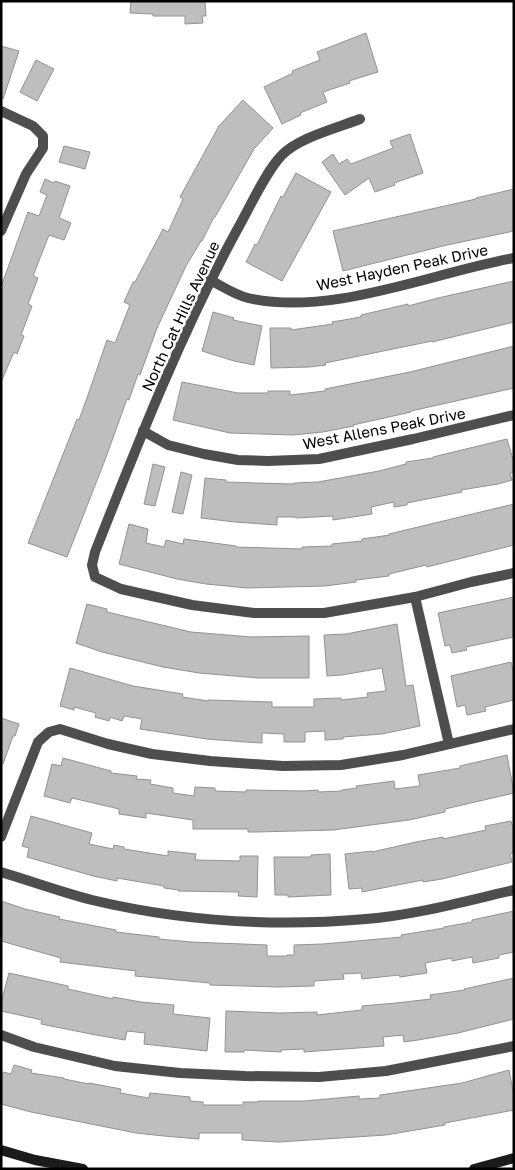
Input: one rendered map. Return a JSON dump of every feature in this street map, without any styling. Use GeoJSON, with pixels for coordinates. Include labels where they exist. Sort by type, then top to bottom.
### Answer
{"type":"FeatureCollection","features":[{"type":"Feature","properties":{"kind":"street"},"geometry":{"type":"LineString","coordinates":[[1,112],[32,126],[43,136],[43,148],[26,174],[1,231]]}},
{"type":"Feature","properties":{"kind":"street","name":"North Cat Hills Avenue"},"geometry":{"type":"LineString","coordinates":[[360,120],[296,144],[281,156],[264,182],[210,280],[143,431],[94,552],[92,565],[94,577],[121,589],[192,605],[254,613],[324,613],[415,597]]}},
{"type":"Feature","properties":{"kind":"street","name":"West Hayden Peak Drive"},"geometry":{"type":"LineString","coordinates":[[210,280],[246,298],[285,304],[318,302],[379,290],[514,258]]}},
{"type":"Feature","properties":{"kind":"street","name":"West Allens Peak Drive"},"geometry":{"type":"LineString","coordinates":[[143,431],[168,445],[204,454],[238,460],[268,462],[319,458],[413,439],[514,415]]}},
{"type":"Feature","properties":{"kind":"street"},"geometry":{"type":"LineString","coordinates":[[449,744],[415,597],[514,573]]}},
{"type":"Feature","properties":{"kind":"street"},"geometry":{"type":"LineString","coordinates":[[1,837],[38,742],[49,732],[60,730],[152,754],[210,761],[283,766],[341,765],[404,755],[514,729]]}},
{"type":"Feature","properties":{"kind":"street"},"geometry":{"type":"LineString","coordinates":[[1,872],[91,900],[143,910],[259,922],[367,919],[429,910],[514,890]]}},
{"type":"Feature","properties":{"kind":"street"},"geometry":{"type":"LineString","coordinates":[[1,1035],[34,1046],[115,1066],[180,1074],[245,1076],[319,1077],[386,1071],[514,1046]]}},
{"type":"Feature","properties":{"kind":"street"},"geometry":{"type":"LineString","coordinates":[[1,1150],[35,1160],[83,1169]]}},
{"type":"Feature","properties":{"kind":"street"},"geometry":{"type":"LineString","coordinates":[[474,1169],[514,1158]]}},
{"type":"Feature","properties":{"kind":"building"},"geometry":{"type":"Polygon","coordinates":[[[131,1],[205,1],[206,16],[202,16],[203,23],[185,24],[185,16],[153,16],[153,14],[130,13],[131,1]]]}},
{"type":"Feature","properties":{"kind":"building"},"geometry":{"type":"Polygon","coordinates":[[[366,33],[378,72],[323,92],[327,102],[300,113],[301,115],[282,124],[264,87],[293,73],[292,71],[320,60],[317,52],[366,33]]]}},
{"type":"Feature","properties":{"kind":"building"},"geometry":{"type":"Polygon","coordinates":[[[1,46],[19,51],[3,99],[1,98],[1,46]]]}},
{"type":"Feature","properties":{"kind":"building"},"geometry":{"type":"Polygon","coordinates":[[[36,60],[54,69],[37,101],[20,92],[36,60]]]}},
{"type":"Feature","properties":{"kind":"building"},"geometry":{"type":"Polygon","coordinates":[[[243,100],[273,128],[254,149],[186,266],[157,328],[129,400],[127,399],[67,557],[28,543],[77,419],[79,420],[107,340],[115,343],[130,305],[124,302],[133,282],[135,282],[163,229],[168,232],[183,199],[180,197],[219,126],[243,100]]]}},
{"type":"Feature","properties":{"kind":"building"},"geometry":{"type":"Polygon","coordinates":[[[410,134],[423,173],[375,192],[369,178],[345,195],[322,162],[333,154],[339,164],[347,159],[351,164],[393,148],[390,141],[410,134]]]}},
{"type":"Feature","properties":{"kind":"building"},"geometry":{"type":"Polygon","coordinates":[[[64,146],[90,152],[85,169],[59,162],[64,146]]]}},
{"type":"Feature","properties":{"kind":"building"},"geometry":{"type":"Polygon","coordinates":[[[296,173],[331,192],[282,281],[246,262],[255,244],[257,245],[281,196],[283,197],[296,173]]]}},
{"type":"Feature","properties":{"kind":"building"},"geometry":{"type":"Polygon","coordinates":[[[45,179],[70,186],[59,218],[71,223],[64,240],[49,235],[33,276],[38,278],[28,304],[32,306],[21,335],[24,336],[17,354],[14,352],[1,382],[1,287],[28,212],[39,216],[47,195],[40,192],[45,179]]]}},
{"type":"Feature","properties":{"kind":"building"},"geometry":{"type":"Polygon","coordinates":[[[514,189],[514,231],[447,245],[343,271],[333,231],[514,189]]]}},
{"type":"Feature","properties":{"kind":"building"},"geometry":{"type":"Polygon","coordinates":[[[514,281],[514,322],[432,342],[325,363],[326,365],[271,368],[270,328],[291,328],[291,330],[333,324],[332,322],[361,317],[361,315],[514,281]]]}},
{"type":"Feature","properties":{"kind":"building"},"geometry":{"type":"Polygon","coordinates":[[[213,312],[234,318],[233,320],[262,326],[254,365],[202,351],[213,312]]]}},
{"type":"Feature","properties":{"kind":"building"},"geometry":{"type":"Polygon","coordinates":[[[514,346],[514,388],[354,426],[293,435],[230,433],[173,420],[182,382],[238,393],[290,391],[290,395],[325,391],[325,389],[410,372],[514,346]]]}},
{"type":"Feature","properties":{"kind":"building"},"geometry":{"type":"Polygon","coordinates":[[[507,439],[514,463],[514,472],[510,473],[512,480],[498,484],[461,490],[462,492],[407,503],[407,505],[394,507],[394,502],[371,507],[372,514],[333,520],[333,516],[277,517],[277,525],[201,518],[205,478],[226,480],[226,482],[294,484],[318,482],[379,471],[406,464],[406,462],[433,458],[507,439]]]}},
{"type":"Feature","properties":{"kind":"building"},"geometry":{"type":"Polygon","coordinates":[[[153,464],[165,467],[155,506],[144,504],[153,464]]]}},
{"type":"Feature","properties":{"kind":"building"},"geometry":{"type":"Polygon","coordinates":[[[181,472],[192,475],[183,514],[172,512],[181,472]]]}},
{"type":"Feature","properties":{"kind":"building"},"geometry":{"type":"Polygon","coordinates":[[[514,504],[514,545],[427,567],[426,565],[389,574],[389,576],[356,580],[356,582],[325,586],[247,588],[177,579],[119,564],[129,524],[148,529],[146,543],[164,547],[166,540],[183,544],[184,539],[236,547],[302,549],[302,547],[332,546],[332,544],[362,541],[362,539],[390,535],[514,504]]]}},
{"type":"Feature","properties":{"kind":"building"},"geometry":{"type":"Polygon","coordinates":[[[514,597],[514,637],[466,647],[467,650],[452,653],[450,645],[445,646],[438,613],[514,597]]]}},
{"type":"Feature","properties":{"kind":"building"},"geometry":{"type":"Polygon","coordinates":[[[87,604],[107,609],[107,612],[191,632],[251,637],[309,636],[309,678],[258,678],[199,673],[163,667],[102,652],[76,643],[87,604]]]}},
{"type":"Feature","properties":{"kind":"building"},"geometry":{"type":"Polygon","coordinates":[[[397,624],[406,686],[413,685],[420,726],[382,734],[325,740],[325,731],[305,732],[305,742],[284,742],[284,734],[262,733],[262,743],[207,739],[140,729],[142,719],[124,716],[122,721],[110,717],[109,721],[95,717],[96,713],[74,707],[74,710],[60,706],[70,668],[133,686],[183,694],[182,697],[208,701],[272,702],[272,707],[314,707],[314,699],[341,698],[341,700],[368,697],[367,693],[386,691],[382,668],[327,676],[324,635],[346,634],[397,624]]]}},
{"type":"Feature","properties":{"kind":"building"},"geometry":{"type":"Polygon","coordinates":[[[511,662],[514,675],[514,700],[485,707],[486,711],[467,715],[465,705],[457,707],[451,676],[511,662]]]}},
{"type":"Feature","properties":{"kind":"building"},"geometry":{"type":"Polygon","coordinates":[[[1,718],[19,724],[3,764],[1,764],[1,718]]]}},
{"type":"Feature","properties":{"kind":"building"},"geometry":{"type":"Polygon","coordinates":[[[507,755],[514,793],[445,809],[445,812],[409,820],[333,830],[248,832],[248,829],[193,829],[193,820],[146,813],[146,818],[119,814],[119,809],[72,798],[70,803],[44,796],[52,764],[61,766],[63,758],[111,771],[111,773],[137,776],[136,779],[151,780],[150,784],[173,788],[173,793],[194,796],[195,787],[215,788],[215,791],[318,790],[318,792],[342,791],[357,788],[356,786],[394,781],[395,789],[420,786],[418,775],[460,768],[460,766],[507,755]]]}},
{"type":"Feature","properties":{"kind":"building"},"geometry":{"type":"Polygon","coordinates":[[[31,816],[92,833],[89,844],[113,849],[114,845],[124,847],[124,849],[168,856],[168,851],[196,854],[195,860],[240,861],[240,856],[258,856],[257,897],[238,896],[239,892],[178,891],[164,888],[164,886],[117,878],[117,881],[27,857],[29,848],[22,846],[31,816]]]}},
{"type":"Feature","properties":{"kind":"building"},"geometry":{"type":"Polygon","coordinates":[[[511,821],[514,831],[514,853],[510,854],[512,862],[442,879],[423,882],[423,880],[362,892],[362,888],[349,889],[345,854],[372,852],[443,837],[443,839],[486,830],[485,826],[511,821]]]}},
{"type":"Feature","properties":{"kind":"building"},"geometry":{"type":"Polygon","coordinates":[[[330,854],[331,895],[288,897],[288,895],[275,895],[274,857],[311,857],[311,855],[330,854]]]}},
{"type":"Feature","properties":{"kind":"building"},"geometry":{"type":"Polygon","coordinates":[[[1,901],[60,917],[59,919],[116,930],[116,932],[191,942],[267,945],[267,956],[294,955],[294,945],[402,937],[401,935],[444,928],[514,911],[514,952],[499,955],[499,958],[473,963],[472,957],[452,961],[452,958],[425,963],[427,973],[400,977],[399,975],[362,979],[361,973],[343,974],[344,979],[314,981],[314,986],[210,985],[210,983],[135,976],[136,971],[60,962],[61,958],[1,941],[1,901]]]}},
{"type":"Feature","properties":{"kind":"building"},"geometry":{"type":"Polygon","coordinates":[[[9,973],[68,986],[68,989],[113,999],[113,997],[174,1005],[173,1014],[210,1018],[207,1051],[144,1044],[145,1033],[127,1031],[125,1040],[41,1024],[42,1020],[1,1011],[1,1003],[9,973]]]}},
{"type":"Feature","properties":{"kind":"building"},"geometry":{"type":"Polygon","coordinates":[[[514,978],[514,1019],[458,1033],[404,1042],[403,1035],[383,1037],[384,1046],[304,1052],[304,1049],[281,1050],[281,1052],[244,1050],[244,1052],[225,1052],[226,1011],[317,1012],[317,1015],[362,1010],[362,1006],[431,999],[430,995],[465,990],[514,978]]]}},
{"type":"Feature","properties":{"kind":"building"},"geometry":{"type":"Polygon","coordinates":[[[14,1065],[32,1070],[31,1073],[121,1089],[120,1093],[149,1098],[150,1093],[190,1097],[190,1101],[203,1102],[203,1105],[243,1105],[243,1102],[305,1101],[359,1096],[359,1099],[380,1098],[380,1095],[462,1083],[509,1070],[514,1096],[514,1110],[386,1135],[279,1142],[242,1140],[242,1133],[199,1133],[199,1139],[164,1136],[136,1133],[31,1112],[1,1104],[1,1078],[3,1072],[11,1074],[14,1065]]]}}]}
